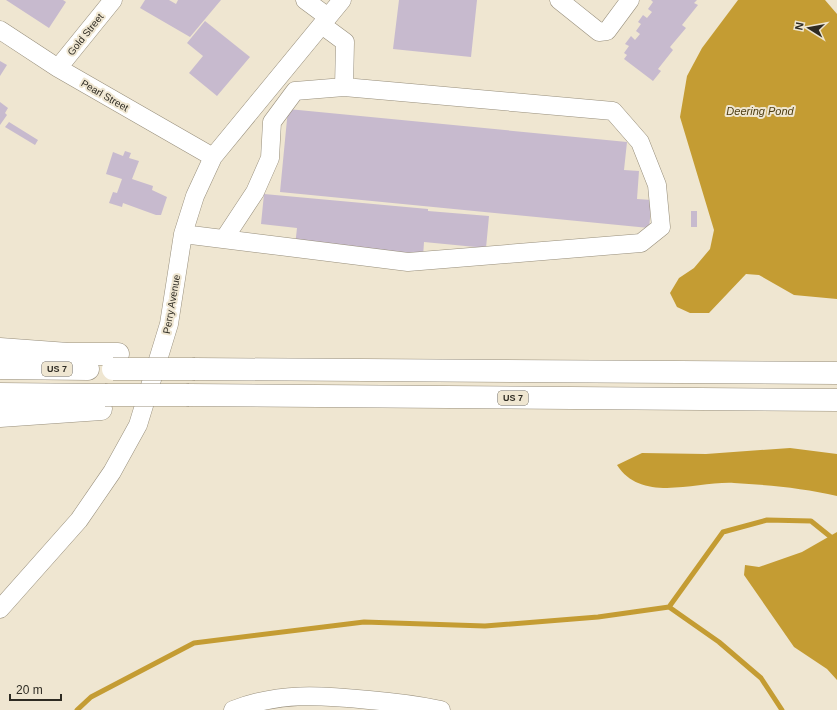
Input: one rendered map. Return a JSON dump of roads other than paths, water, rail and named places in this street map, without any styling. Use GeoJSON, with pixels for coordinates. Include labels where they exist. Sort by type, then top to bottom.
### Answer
{"type":"FeatureCollection","features":[{"type":"Feature","properties":{"kind":"highway"},"geometry":{"type":"LineString","coordinates":[[0,349],[68,354],[116,362],[153,355],[197,364],[275,369],[837,373]]}},
{"type":"Feature","properties":{"kind":"highway","name":"US 7"},"geometry":{"type":"LineString","coordinates":[[0,368],[116,362]]}},
{"type":"Feature","properties":{"kind":"highway","name":"US 7"},"geometry":{"type":"LineString","coordinates":[[0,394],[103,402],[434,398],[837,400]]}},
{"type":"Feature","properties":{"kind":"highway"},"geometry":{"type":"LineString","coordinates":[[0,416],[103,402]]}},
{"type":"Feature","properties":{"kind":"street","name":"Gold Street"},"geometry":{"type":"LineString","coordinates":[[58,68],[113,0]]}},
{"type":"Feature","properties":{"kind":"street"},"geometry":{"type":"LineString","coordinates":[[305,0],[345,42],[344,87]]}},
{"type":"Feature","properties":{"kind":"street","name":"Perry Avenue"},"geometry":{"type":"LineString","coordinates":[[0,609],[79,520],[112,472],[138,425],[169,324],[183,234],[195,196],[213,157],[342,0]]}},
{"type":"Feature","properties":{"kind":"street"},"geometry":{"type":"LineString","coordinates":[[559,0],[599,32],[607,31],[630,0]]}},
{"type":"Feature","properties":{"kind":"street","name":"Pearl Street"},"geometry":{"type":"LineString","coordinates":[[0,30],[58,68],[213,157]]}},
{"type":"Feature","properties":{"kind":"street"},"geometry":{"type":"LineString","coordinates":[[183,234],[408,262],[641,243],[661,227],[657,185],[640,142],[613,111],[344,87],[295,91],[272,122],[270,158],[255,192],[224,239]]}},
{"type":"Feature","properties":{"kind":"street"},"geometry":{"type":"LineString","coordinates":[[233,710],[269,700],[320,695],[393,702],[441,710]]}},
{"type":"Feature","properties":{"kind":"water","name":"Deering Pond"},"geometry":{"type":"Polygon","coordinates":[[[738,0],[825,0],[837,14],[837,299],[794,295],[759,275],[746,274],[709,313],[690,313],[677,307],[670,293],[679,278],[694,268],[710,249],[714,230],[680,117],[687,76],[702,48],[738,0]]]}},
{"type":"Feature","properties":{"kind":"water"},"geometry":{"type":"Polygon","coordinates":[[[790,448],[837,454],[837,496],[786,487],[734,483],[671,488],[655,487],[641,484],[628,477],[617,465],[642,453],[706,454],[790,448]]]}},
{"type":"Feature","properties":{"kind":"water"},"geometry":{"type":"Polygon","coordinates":[[[837,532],[837,680],[827,669],[794,647],[744,575],[745,565],[759,567],[802,552],[837,532]]]}},
{"type":"Feature","properties":{"kind":"waterway"},"geometry":{"type":"LineString","coordinates":[[669,607],[723,532],[767,520],[811,521],[837,542]]}},
{"type":"Feature","properties":{"kind":"waterway"},"geometry":{"type":"LineString","coordinates":[[77,710],[91,697],[194,643],[364,622],[485,626],[598,617],[669,607],[719,642],[761,678],[782,710]]}}]}
